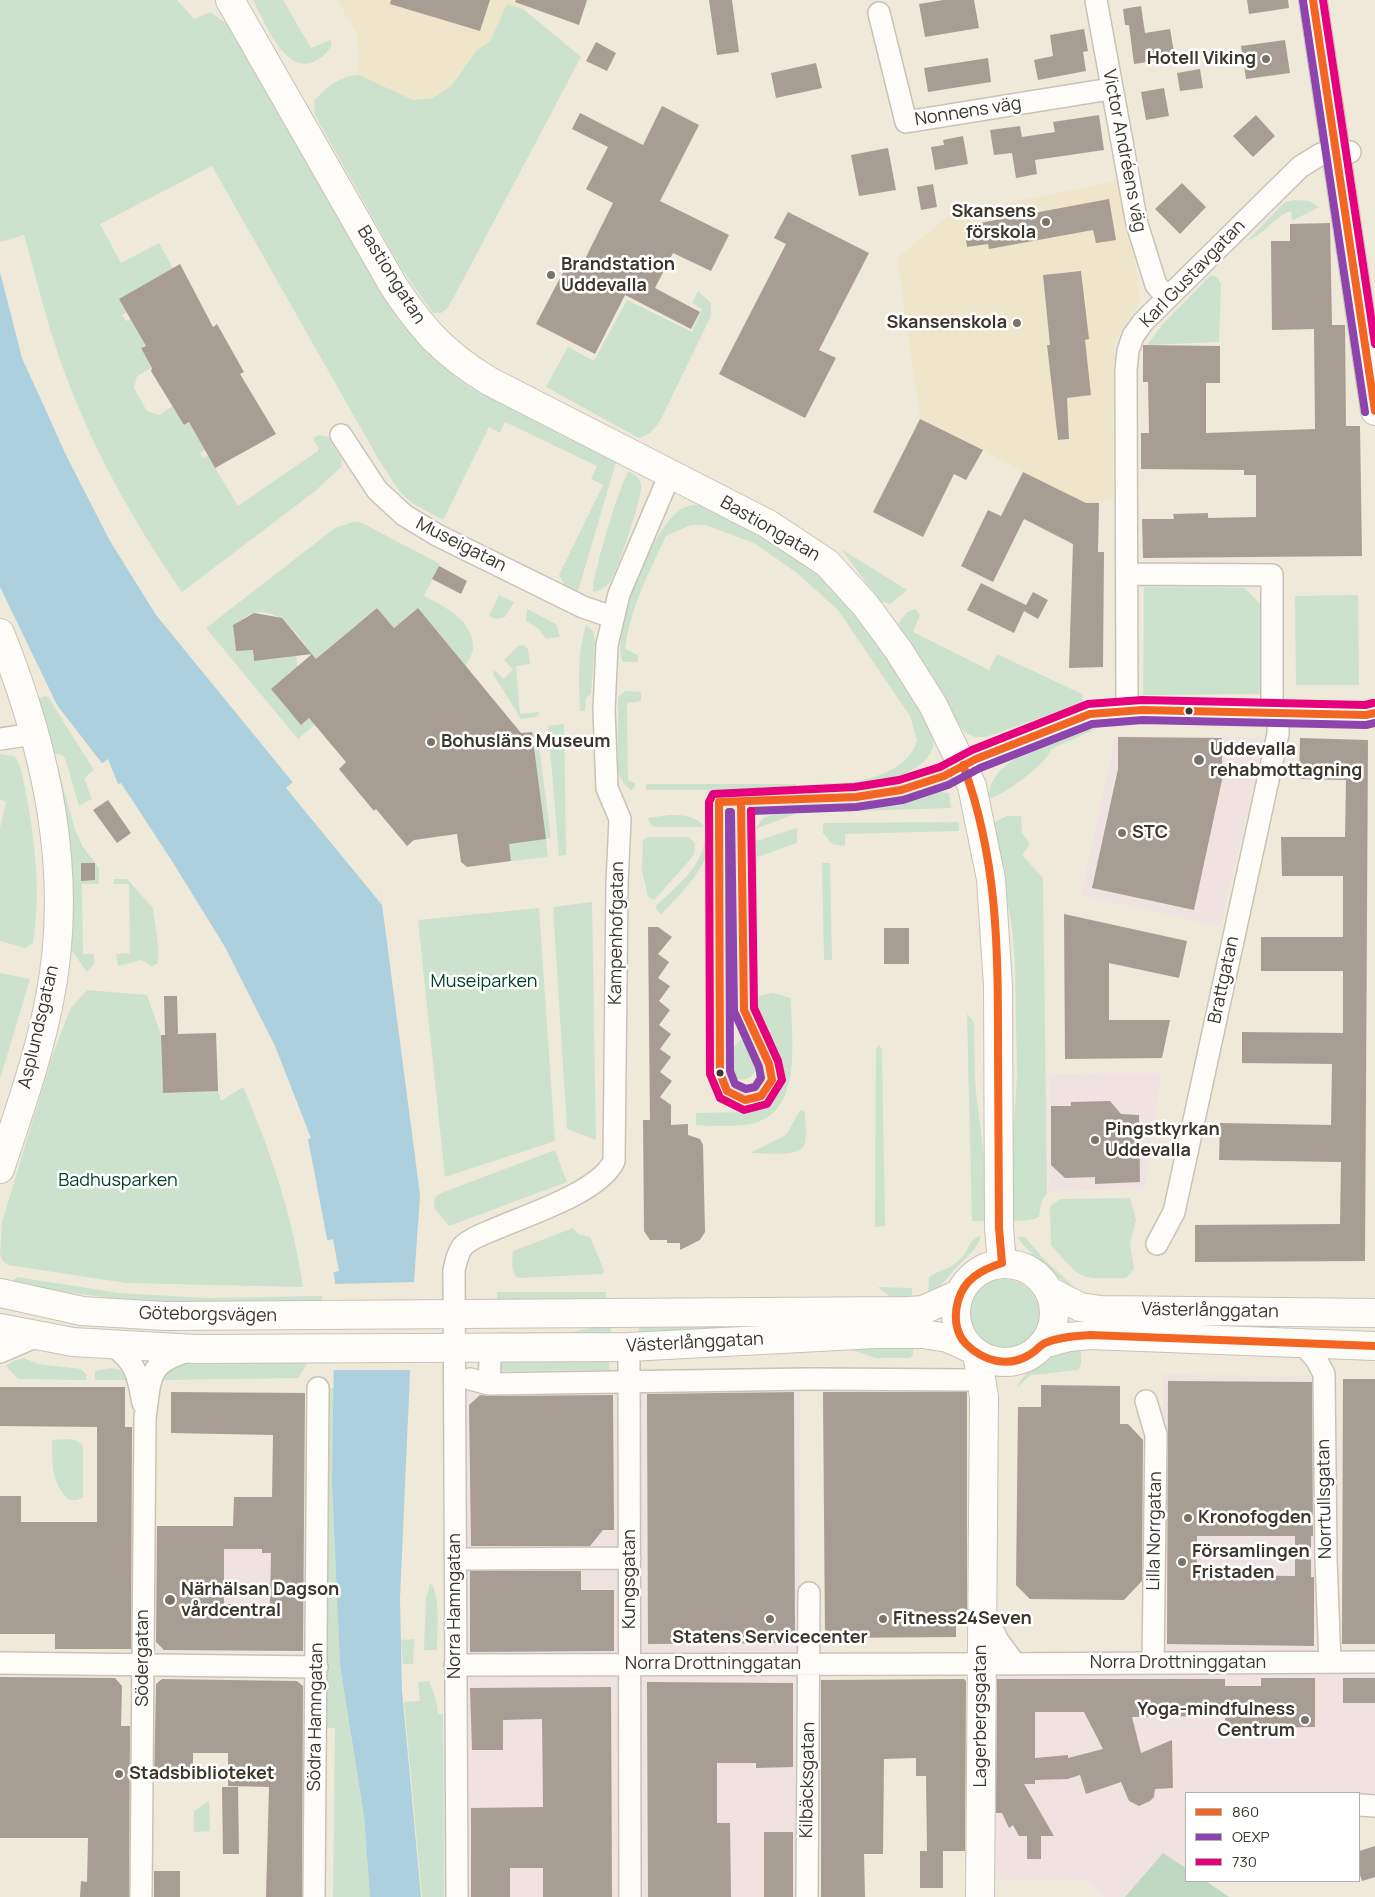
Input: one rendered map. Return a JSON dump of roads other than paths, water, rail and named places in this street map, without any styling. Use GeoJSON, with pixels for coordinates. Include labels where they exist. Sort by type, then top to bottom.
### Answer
{"type":"FeatureCollection","features":[{"type":"Feature","properties":{"kind":"main road","name":"Bastiongatan"},"geometry":{"type":"LineString","coordinates":[[230,0],[393,285],[418,322],[434,340],[451,356],[489,381],[768,524],[827,563],[866,606],[899,651],[933,705],[964,765],[972,786],[991,879],[996,931],[998,995],[999,1228],[1002,1263]]}},
{"type":"Feature","properties":{"kind":"main road"},"geometry":{"type":"LineString","coordinates":[[1313,0],[1375,315]]}},
{"type":"Feature","properties":{"kind":"main road"},"geometry":{"type":"LineString","coordinates":[[1328,0],[1344,153],[1372,366],[1375,411]]}},
{"type":"Feature","properties":{"kind":"main road","name":"Asplundsgatan"},"geometry":{"type":"LineString","coordinates":[[0,633],[34,734],[46,777],[56,834],[60,886],[58,938],[46,1018],[0,1169]]}},
{"type":"Feature","properties":{"kind":"main road","name":"Västerlånggatan"},"geometry":{"type":"LineString","coordinates":[[417,1314],[923,1310],[959,1294],[973,1275],[987,1266],[1002,1263],[1021,1266],[1033,1272],[1049,1291],[1080,1308],[1101,1310],[1375,1313]]}},
{"type":"Feature","properties":{"kind":"main road","name":"Västerlånggatan"},"geometry":{"type":"LineString","coordinates":[[416,1349],[629,1347],[876,1334],[923,1334],[948,1338],[995,1361],[1008,1362],[1030,1355],[1043,1344],[1052,1328],[1054,1316],[1049,1291]]}},
{"type":"Feature","properties":{"kind":"main road","name":"Göteborgsvägen"},"geometry":{"type":"LineString","coordinates":[[0,1293],[82,1311],[165,1316],[417,1314]]}},
{"type":"Feature","properties":{"kind":"main road"},"geometry":{"type":"LineString","coordinates":[[959,1294],[956,1320],[961,1336],[974,1351]]}},
{"type":"Feature","properties":{"kind":"main road","name":"Göteborgsvägen"},"geometry":{"type":"LineString","coordinates":[[0,1328],[73,1342],[112,1345],[194,1349],[416,1349]]}},
{"type":"Feature","properties":{"kind":"main road","name":"Västerlånggatan"},"geometry":{"type":"LineString","coordinates":[[1043,1344],[1069,1337],[1090,1336],[1375,1346]]}},
{"type":"Feature","properties":{"kind":"main road","name":"Lagerbergsgatan"},"geometry":{"type":"LineString","coordinates":[[974,1351],[984,1397],[982,1607],[976,1664],[980,1897]]}},
{"type":"Feature","properties":{"kind":"main road","name":"Lagerbergsgatan"},"geometry":{"type":"LineString","coordinates":[[983,1505],[999,1398],[1008,1362]]}},
{"type":"Feature","properties":{"kind":"street","name":"Victor Andréens väg"},"geometry":{"type":"LineString","coordinates":[[1096,0],[1110,89],[1137,224],[1156,285],[1167,297]]}},
{"type":"Feature","properties":{"kind":"street","name":"Nonnens väg"},"geometry":{"type":"LineString","coordinates":[[879,13],[906,122],[1110,89]]}},
{"type":"Feature","properties":{"kind":"street","name":"Karl Gustavgatan"},"geometry":{"type":"LineString","coordinates":[[1127,711],[1128,351],[1133,336],[1143,322],[1167,297],[1300,167],[1321,154],[1344,153]]}},
{"type":"Feature","properties":{"kind":"street","name":"Museigatan"},"geometry":{"type":"LineString","coordinates":[[341,435],[377,490],[404,516],[583,607],[612,618]]}},
{"type":"Feature","properties":{"kind":"street","name":"Kampenhofgatan"},"geometry":{"type":"LineString","coordinates":[[454,1314],[454,1270],[457,1258],[464,1245],[486,1233],[586,1188],[603,1176],[614,1160],[617,884],[620,819],[607,788],[604,710],[607,645],[612,618],[633,558],[670,474]]}},
{"type":"Feature","properties":{"kind":"street"},"geometry":{"type":"LineString","coordinates":[[1128,574],[1272,576],[1275,713]]}},
{"type":"Feature","properties":{"kind":"street"},"geometry":{"type":"LineString","coordinates":[[964,765],[1090,714],[1127,711],[1366,715],[1375,713]]}},
{"type":"Feature","properties":{"kind":"street","name":"Brattgatan"},"geometry":{"type":"LineString","coordinates":[[1158,1244],[1174,1212],[1278,734],[1275,713]]}},
{"type":"Feature","properties":{"kind":"street"},"geometry":{"type":"LineString","coordinates":[[0,739],[34,734]]}},
{"type":"Feature","properties":{"kind":"street","name":"Norra Hamngatan"},"geometry":{"type":"LineString","coordinates":[[454,1314],[457,1897]]}},
{"type":"Feature","properties":{"kind":"street"},"geometry":{"type":"LineString","coordinates":[[0,1352],[37,1336]]}},
{"type":"Feature","properties":{"kind":"street","name":"Norrtullsgatan"},"geometry":{"type":"LineString","coordinates":[[1303,1344],[1316,1359],[1324,1374],[1326,1559],[1330,1662]]}},
{"type":"Feature","properties":{"kind":"street","name":"Södergatan"},"geometry":{"type":"LineString","coordinates":[[112,1345],[126,1355],[134,1365],[145,1418]]}},
{"type":"Feature","properties":{"kind":"street","name":"Södergatan"},"geometry":{"type":"LineString","coordinates":[[141,1897],[145,1418],[156,1366],[169,1357],[194,1349]]}},
{"type":"Feature","properties":{"kind":"street","name":"Kungsgatan"},"geometry":{"type":"LineString","coordinates":[[629,1360],[630,1897]]}},
{"type":"Feature","properties":{"kind":"street"},"geometry":{"type":"LineString","coordinates":[[490,1362],[480,1381],[967,1380]]}},
{"type":"Feature","properties":{"kind":"street","name":"Södra Hamngatan"},"geometry":{"type":"LineString","coordinates":[[314,1897],[318,1388]]}},
{"type":"Feature","properties":{"kind":"street","name":"Lilla Norrgatan"},"geometry":{"type":"LineString","coordinates":[[1146,1401],[1156,1435],[1153,1663]]}},
{"type":"Feature","properties":{"kind":"street"},"geometry":{"type":"LineString","coordinates":[[468,1559],[630,1558]]}},
{"type":"Feature","properties":{"kind":"street","name":"Kilbäcksgatan"},"geometry":{"type":"LineString","coordinates":[[807,1897],[807,1774],[810,1664],[808,1593]]}},
{"type":"Feature","properties":{"kind":"street"},"geometry":{"type":"LineString","coordinates":[[982,1607],[998,1641],[1015,1664]]}},
{"type":"Feature","properties":{"kind":"street","name":"Norra Drottninggatan"},"geometry":{"type":"LineString","coordinates":[[455,1665],[1375,1662]]}},
{"type":"Feature","properties":{"kind":"street"},"geometry":{"type":"LineString","coordinates":[[0,1663],[317,1666]]}},
{"type":"Feature","properties":{"kind":"street"},"geometry":{"type":"LineString","coordinates":[[1360,1805],[1375,1806]]}},
{"type":"Feature","properties":{"kind":"water"},"geometry":{"type":"Polygon","coordinates":[[[0,272],[22,358],[67,457],[110,541],[156,615],[380,889],[420,1195],[414,1282],[400,1599],[402,1691],[421,1897],[370,1897],[364,1816],[340,1666],[332,1483],[335,1281],[308,1139],[273,1048],[223,949],[118,784],[57,705],[0,587],[0,272]]]}},
{"type":"Feature","properties":{"kind":"place","name":"Hotell Viking"},"geometry":{"type":"Point","coordinates":[1266,59]}},
{"type":"Feature","properties":{"kind":"place","name":"Skansens förskola"},"geometry":{"type":"Point","coordinates":[1046,222]}},
{"type":"Feature","properties":{"kind":"place","name":"Brandstation Uddevalla"},"geometry":{"type":"Point","coordinates":[551,275]}},
{"type":"Feature","properties":{"kind":"place","name":"Skansenskola"},"geometry":{"type":"Point","coordinates":[1017,323]}},
{"type":"Feature","properties":{"kind":"place","name":"Bohusläns Museum"},"geometry":{"type":"Point","coordinates":[431,742]}},
{"type":"Feature","properties":{"kind":"place","name":"Uddevalla rehabmottagning"},"geometry":{"type":"Point","coordinates":[1199,760]}},
{"type":"Feature","properties":{"kind":"place","name":"STC"},"geometry":{"type":"Point","coordinates":[1122,833]}},
{"type":"Feature","properties":{"kind":"place","name":"Pingstkyrkan Uddevalla"},"geometry":{"type":"Point","coordinates":[1095,1140]}},
{"type":"Feature","properties":{"kind":"place","name":"Kronofogden"},"geometry":{"type":"Point","coordinates":[1188,1518]}},
{"type":"Feature","properties":{"kind":"place","name":"Församlingen Fristaden"},"geometry":{"type":"Point","coordinates":[1182,1562]}},
{"type":"Feature","properties":{"kind":"place","name":"Närhälsan Dagson vårdcentral"},"geometry":{"type":"Point","coordinates":[170,1600]}},
{"type":"Feature","properties":{"kind":"place","name":"Statens Servicecenter"},"geometry":{"type":"Point","coordinates":[770,1619]}},
{"type":"Feature","properties":{"kind":"place","name":"Fitness24Seven"},"geometry":{"type":"Point","coordinates":[883,1619]}},
{"type":"Feature","properties":{"kind":"place","name":"Yoga-mindfulness Centrum"},"geometry":{"type":"Point","coordinates":[1305,1720]}},
{"type":"Feature","properties":{"kind":"place","name":"Stadsbiblioteket"},"geometry":{"type":"Point","coordinates":[119,1774]}},
{"type":"Feature","properties":{"kind":"park label","name":"Museiparken"},"geometry":{"type":"Point","coordinates":[484,982]}},
{"type":"Feature","properties":{"kind":"park label","name":"Badhusparken"},"geometry":{"type":"Point","coordinates":[118,1181]}}]}
